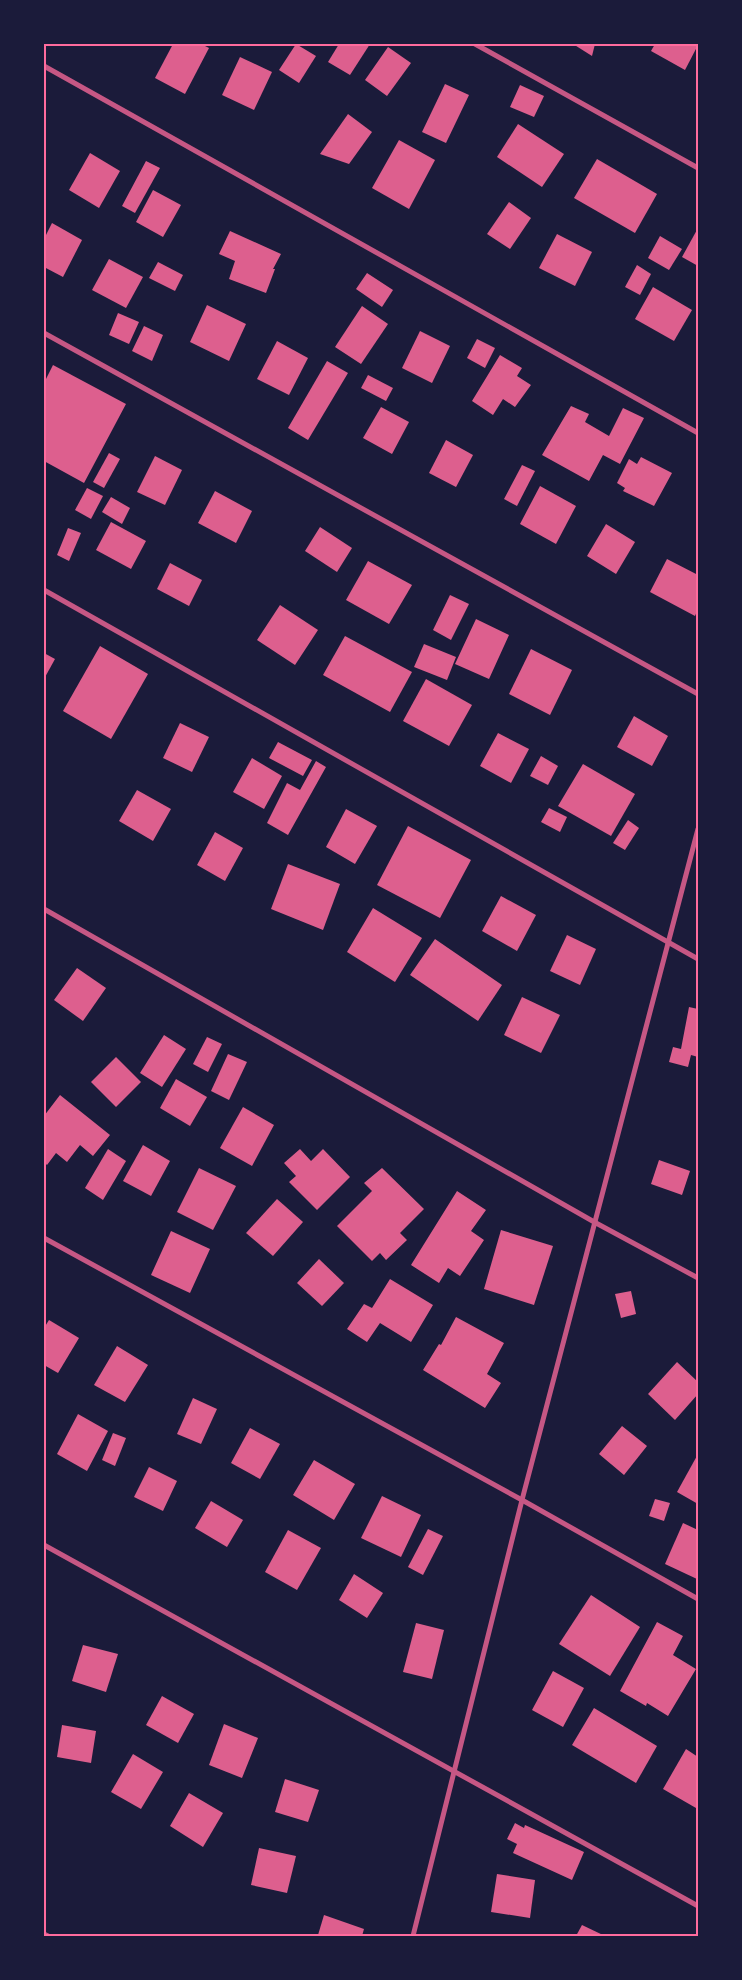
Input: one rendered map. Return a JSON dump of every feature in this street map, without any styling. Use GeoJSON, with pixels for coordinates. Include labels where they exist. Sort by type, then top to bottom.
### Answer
{"type":"FeatureCollection","features":[{"type":"Feature","properties":{"kind":"street"},"geometry":{"type":"LineString","coordinates":[[475,44],[698,168]]}},
{"type":"Feature","properties":{"kind":"street"},"geometry":{"type":"LineString","coordinates":[[44,66],[698,433]]}},
{"type":"Feature","properties":{"kind":"street"},"geometry":{"type":"LineString","coordinates":[[44,333],[698,694]]}},
{"type":"Feature","properties":{"kind":"street"},"geometry":{"type":"LineString","coordinates":[[44,590],[698,959]]}},
{"type":"Feature","properties":{"kind":"street"},"geometry":{"type":"LineString","coordinates":[[413,1936],[522,1500],[698,830]]}},
{"type":"Feature","properties":{"kind":"street"},"geometry":{"type":"LineString","coordinates":[[44,909],[596,1223],[698,1278]]}},
{"type":"Feature","properties":{"kind":"street"},"geometry":{"type":"LineString","coordinates":[[44,1238],[522,1500],[698,1600]]}},
{"type":"Feature","properties":{"kind":"street"},"geometry":{"type":"LineString","coordinates":[[44,1545],[698,1906]]}},
{"type":"Feature","properties":{"kind":"street"},"geometry":{"type":"LineString","coordinates":[[44,1934],[48,1936]]}},
{"type":"Feature","properties":{"kind":"building"},"geometry":{"type":"Polygon","coordinates":[[[173,44],[201,44],[209,48],[185,94],[155,78],[173,44]]]}},
{"type":"Feature","properties":{"kind":"building"},"geometry":{"type":"Polygon","coordinates":[[[296,44],[316,56],[299,83],[279,70],[296,44]]]}},
{"type":"Feature","properties":{"kind":"building"},"geometry":{"type":"Polygon","coordinates":[[[339,44],[370,44],[350,75],[328,62],[339,44]]]}},
{"type":"Feature","properties":{"kind":"building"},"geometry":{"type":"Polygon","coordinates":[[[573,44],[595,44],[592,56],[573,44]]]}},
{"type":"Feature","properties":{"kind":"building"},"geometry":{"type":"Polygon","coordinates":[[[655,44],[698,45],[685,70],[651,51],[655,44]]]}},
{"type":"Feature","properties":{"kind":"building"},"geometry":{"type":"Polygon","coordinates":[[[388,47],[411,63],[387,96],[365,80],[388,47]]]}},
{"type":"Feature","properties":{"kind":"building"},"geometry":{"type":"Polygon","coordinates":[[[240,57],[272,72],[254,110],[222,95],[240,57]]]}},
{"type":"Feature","properties":{"kind":"building"},"geometry":{"type":"Polygon","coordinates":[[[445,84],[469,95],[446,143],[422,132],[445,84]]]}},
{"type":"Feature","properties":{"kind":"building"},"geometry":{"type":"Polygon","coordinates":[[[520,85],[544,96],[534,117],[510,107],[520,85]]]}},
{"type":"Feature","properties":{"kind":"building"},"geometry":{"type":"Polygon","coordinates":[[[348,114],[372,132],[349,164],[320,154],[348,114]]]}},
{"type":"Feature","properties":{"kind":"building"},"geometry":{"type":"Polygon","coordinates":[[[518,124],[564,154],[542,187],[497,157],[518,124]]]}},
{"type":"Feature","properties":{"kind":"building"},"geometry":{"type":"Polygon","coordinates":[[[399,140],[435,160],[409,209],[372,188],[399,140]]]}},
{"type":"Feature","properties":{"kind":"building"},"geometry":{"type":"Polygon","coordinates":[[[90,153],[120,171],[99,208],[69,190],[90,153]]]}},
{"type":"Feature","properties":{"kind":"building"},"geometry":{"type":"Polygon","coordinates":[[[597,159],[657,194],[635,233],[574,198],[597,159]]]}},
{"type":"Feature","properties":{"kind":"building"},"geometry":{"type":"Polygon","coordinates":[[[146,161],[160,168],[135,213],[122,206],[146,161]]]}},
{"type":"Feature","properties":{"kind":"building"},"geometry":{"type":"Polygon","coordinates":[[[153,190],[181,205],[163,237],[136,222],[153,190]]]}},
{"type":"Feature","properties":{"kind":"building"},"geometry":{"type":"Polygon","coordinates":[[[509,202],[531,218],[510,249],[487,234],[509,202]]]}},
{"type":"Feature","properties":{"kind":"building"},"geometry":{"type":"Polygon","coordinates":[[[52,223],[82,240],[63,277],[44,267],[44,239],[52,223]]]}},
{"type":"Feature","properties":{"kind":"building"},"geometry":{"type":"Polygon","coordinates":[[[698,228],[698,266],[682,257],[698,228]]]}},
{"type":"Feature","properties":{"kind":"building"},"geometry":{"type":"Polygon","coordinates":[[[230,231],[281,254],[273,269],[275,269],[266,293],[229,279],[235,261],[219,254],[230,231]]]}},
{"type":"Feature","properties":{"kind":"building"},"geometry":{"type":"Polygon","coordinates":[[[557,234],[592,252],[575,286],[539,268],[557,234]]]}},
{"type":"Feature","properties":{"kind":"building"},"geometry":{"type":"Polygon","coordinates":[[[660,236],[682,249],[669,270],[648,258],[660,236]]]}},
{"type":"Feature","properties":{"kind":"building"},"geometry":{"type":"Polygon","coordinates":[[[109,259],[143,277],[126,308],[92,290],[109,259]]]}},
{"type":"Feature","properties":{"kind":"building"},"geometry":{"type":"Polygon","coordinates":[[[158,262],[183,275],[175,291],[149,278],[158,262]]]}},
{"type":"Feature","properties":{"kind":"building"},"geometry":{"type":"Polygon","coordinates":[[[637,265],[651,274],[640,295],[625,287],[637,265]]]}},
{"type":"Feature","properties":{"kind":"building"},"geometry":{"type":"Polygon","coordinates":[[[367,273],[393,290],[382,307],[356,289],[367,273]]]}},
{"type":"Feature","properties":{"kind":"building"},"geometry":{"type":"Polygon","coordinates":[[[653,287],[692,310],[674,341],[635,319],[653,287]]]}},
{"type":"Feature","properties":{"kind":"building"},"geometry":{"type":"Polygon","coordinates":[[[207,305],[246,324],[229,361],[190,342],[207,305]]]}},
{"type":"Feature","properties":{"kind":"building"},"geometry":{"type":"Polygon","coordinates":[[[362,306],[388,324],[361,364],[335,347],[362,306]]]}},
{"type":"Feature","properties":{"kind":"building"},"geometry":{"type":"Polygon","coordinates":[[[118,313],[139,322],[129,344],[109,335],[118,313]]]}},
{"type":"Feature","properties":{"kind":"building"},"geometry":{"type":"Polygon","coordinates":[[[144,326],[163,335],[152,361],[132,351],[144,326]]]}},
{"type":"Feature","properties":{"kind":"building"},"geometry":{"type":"Polygon","coordinates":[[[420,331],[450,346],[432,383],[402,368],[420,331]]]}},
{"type":"Feature","properties":{"kind":"building"},"geometry":{"type":"Polygon","coordinates":[[[477,339],[495,348],[485,368],[467,358],[477,339]]]}},
{"type":"Feature","properties":{"kind":"building"},"geometry":{"type":"Polygon","coordinates":[[[277,341],[308,358],[289,395],[257,379],[277,341]]]}},
{"type":"Feature","properties":{"kind":"building"},"geometry":{"type":"Polygon","coordinates":[[[500,355],[522,368],[517,376],[531,385],[515,407],[503,399],[493,415],[472,401],[500,355]]]}},
{"type":"Feature","properties":{"kind":"building"},"geometry":{"type":"Polygon","coordinates":[[[327,361],[348,373],[308,440],[288,428],[327,361]]]}},
{"type":"Feature","properties":{"kind":"building"},"geometry":{"type":"Polygon","coordinates":[[[53,365],[126,404],[84,483],[44,461],[44,383],[53,365]]]}},
{"type":"Feature","properties":{"kind":"building"},"geometry":{"type":"Polygon","coordinates":[[[368,375],[393,388],[386,401],[361,388],[368,375]]]}},
{"type":"Feature","properties":{"kind":"building"},"geometry":{"type":"Polygon","coordinates":[[[571,406],[589,414],[585,422],[609,436],[623,408],[644,418],[620,464],[603,455],[589,481],[542,455],[571,406]]]}},
{"type":"Feature","properties":{"kind":"building"},"geometry":{"type":"Polygon","coordinates":[[[381,407],[409,422],[392,454],[363,438],[381,407]]]}},
{"type":"Feature","properties":{"kind":"building"},"geometry":{"type":"Polygon","coordinates":[[[446,440],[473,455],[456,487],[429,473],[446,440]]]}},
{"type":"Feature","properties":{"kind":"building"},"geometry":{"type":"Polygon","coordinates":[[[109,453],[120,459],[104,488],[93,482],[109,453]]]}},
{"type":"Feature","properties":{"kind":"building"},"geometry":{"type":"Polygon","coordinates":[[[155,456],[182,470],[165,505],[137,492],[155,456]]]}},
{"type":"Feature","properties":{"kind":"building"},"geometry":{"type":"Polygon","coordinates":[[[641,457],[672,473],[654,506],[623,491],[625,488],[617,483],[629,459],[637,464],[641,457]]]}},
{"type":"Feature","properties":{"kind":"building"},"geometry":{"type":"Polygon","coordinates":[[[522,465],[535,471],[517,506],[504,499],[522,465]]]}},
{"type":"Feature","properties":{"kind":"building"},"geometry":{"type":"Polygon","coordinates":[[[540,486],[576,506],[556,544],[520,524],[540,486]]]}},
{"type":"Feature","properties":{"kind":"building"},"geometry":{"type":"Polygon","coordinates":[[[87,488],[103,496],[91,519],[75,510],[87,488]]]}},
{"type":"Feature","properties":{"kind":"building"},"geometry":{"type":"Polygon","coordinates":[[[215,491],[252,511],[236,543],[198,523],[215,491]]]}},
{"type":"Feature","properties":{"kind":"building"},"geometry":{"type":"Polygon","coordinates":[[[111,497],[130,508],[122,524],[102,512],[111,497]]]}},
{"type":"Feature","properties":{"kind":"building"},"geometry":{"type":"Polygon","coordinates":[[[111,522],[146,541],[131,569],[96,550],[111,522]]]}},
{"type":"Feature","properties":{"kind":"building"},"geometry":{"type":"Polygon","coordinates":[[[606,524],[635,542],[616,574],[587,556],[606,524]]]}},
{"type":"Feature","properties":{"kind":"building"},"geometry":{"type":"Polygon","coordinates":[[[320,527],[352,548],[337,572],[305,551],[320,527]]]}},
{"type":"Feature","properties":{"kind":"building"},"geometry":{"type":"Polygon","coordinates":[[[68,528],[81,533],[69,561],[57,555],[68,528]]]}},
{"type":"Feature","properties":{"kind":"building"},"geometry":{"type":"Polygon","coordinates":[[[667,559],[698,575],[698,609],[695,616],[650,592],[667,559]]]}},
{"type":"Feature","properties":{"kind":"building"},"geometry":{"type":"Polygon","coordinates":[[[368,561],[412,585],[389,624],[346,600],[368,561]]]}},
{"type":"Feature","properties":{"kind":"building"},"geometry":{"type":"Polygon","coordinates":[[[170,563],[202,580],[189,606],[157,589],[170,563]]]}},
{"type":"Feature","properties":{"kind":"building"},"geometry":{"type":"Polygon","coordinates":[[[450,595],[469,604],[451,640],[433,630],[450,595]]]}},
{"type":"Feature","properties":{"kind":"building"},"geometry":{"type":"Polygon","coordinates":[[[280,605],[318,630],[295,665],[257,640],[280,605]]]}},
{"type":"Feature","properties":{"kind":"building"},"geometry":{"type":"Polygon","coordinates":[[[476,619],[509,635],[489,679],[455,664],[476,619]]]}},
{"type":"Feature","properties":{"kind":"building"},"geometry":{"type":"Polygon","coordinates":[[[345,636],[412,672],[390,712],[323,675],[345,636]]]}},
{"type":"Feature","properties":{"kind":"building"},"geometry":{"type":"Polygon","coordinates":[[[424,644],[456,657],[447,680],[414,667],[424,644]]]}},
{"type":"Feature","properties":{"kind":"building"},"geometry":{"type":"Polygon","coordinates":[[[100,646],[148,674],[111,739],[63,711],[100,646]]]}},
{"type":"Feature","properties":{"kind":"building"},"geometry":{"type":"Polygon","coordinates":[[[531,649],[572,670],[550,715],[509,694],[531,649]]]}},
{"type":"Feature","properties":{"kind":"building"},"geometry":{"type":"Polygon","coordinates":[[[44,653],[55,659],[44,679],[44,653]]]}},
{"type":"Feature","properties":{"kind":"building"},"geometry":{"type":"Polygon","coordinates":[[[426,679],[472,705],[449,746],[403,721],[426,679]]]}},
{"type":"Feature","properties":{"kind":"building"},"geometry":{"type":"Polygon","coordinates":[[[634,716],[668,736],[652,766],[617,747],[634,716]]]}},
{"type":"Feature","properties":{"kind":"building"},"geometry":{"type":"Polygon","coordinates":[[[180,723],[209,737],[192,772],[163,758],[180,723]]]}},
{"type":"Feature","properties":{"kind":"building"},"geometry":{"type":"Polygon","coordinates":[[[498,733],[529,749],[511,783],[480,766],[498,733]]]}},
{"type":"Feature","properties":{"kind":"building"},"geometry":{"type":"Polygon","coordinates":[[[278,742],[312,760],[303,776],[269,758],[278,742]]]}},
{"type":"Feature","properties":{"kind":"building"},"geometry":{"type":"Polygon","coordinates":[[[541,756],[558,766],[548,785],[530,776],[541,756]]]}},
{"type":"Feature","properties":{"kind":"building"},"geometry":{"type":"Polygon","coordinates":[[[252,758],[282,776],[264,809],[233,792],[252,758]]]}},
{"type":"Feature","properties":{"kind":"building"},"geometry":{"type":"Polygon","coordinates":[[[316,761],[326,767],[288,835],[267,823],[287,783],[300,790],[316,761]]]}},
{"type":"Feature","properties":{"kind":"building"},"geometry":{"type":"Polygon","coordinates":[[[583,764],[635,794],[611,836],[558,806],[583,764]]]}},
{"type":"Feature","properties":{"kind":"building"},"geometry":{"type":"Polygon","coordinates":[[[137,790],[171,809],[153,841],[119,821],[137,790]]]}},
{"type":"Feature","properties":{"kind":"building"},"geometry":{"type":"Polygon","coordinates":[[[549,808],[567,817],[560,832],[541,822],[549,808]]]}},
{"type":"Feature","properties":{"kind":"building"},"geometry":{"type":"Polygon","coordinates":[[[346,809],[377,826],[355,864],[326,847],[346,809]]]}},
{"type":"Feature","properties":{"kind":"building"},"geometry":{"type":"Polygon","coordinates":[[[628,820],[639,828],[625,850],[613,843],[628,820]]]}},
{"type":"Feature","properties":{"kind":"building"},"geometry":{"type":"Polygon","coordinates":[[[408,826],[471,860],[440,918],[377,885],[408,826]]]}},
{"type":"Feature","properties":{"kind":"building"},"geometry":{"type":"Polygon","coordinates":[[[215,832],[243,848],[225,881],[197,865],[215,832]]]}},
{"type":"Feature","properties":{"kind":"building"},"geometry":{"type":"Polygon","coordinates":[[[288,864],[340,884],[323,930],[271,909],[288,864]]]}},
{"type":"Feature","properties":{"kind":"building"},"geometry":{"type":"Polygon","coordinates":[[[501,896],[536,915],[517,951],[482,931],[501,896]]]}},
{"type":"Feature","properties":{"kind":"building"},"geometry":{"type":"Polygon","coordinates":[[[373,908],[422,938],[395,982],[347,952],[373,908]]]}},
{"type":"Feature","properties":{"kind":"building"},"geometry":{"type":"Polygon","coordinates":[[[567,935],[596,949],[580,985],[550,971],[567,935]]]}},
{"type":"Feature","properties":{"kind":"building"},"geometry":{"type":"Polygon","coordinates":[[[435,939],[502,985],[478,1021],[410,975],[435,939]]]}},
{"type":"Feature","properties":{"kind":"building"},"geometry":{"type":"Polygon","coordinates":[[[77,968],[106,988],[83,1021],[54,1000],[77,968]]]}},
{"type":"Feature","properties":{"kind":"building"},"geometry":{"type":"Polygon","coordinates":[[[522,997],[560,1015],[541,1053],[504,1035],[522,997]]]}},
{"type":"Feature","properties":{"kind":"building"},"geometry":{"type":"Polygon","coordinates":[[[689,1007],[698,1009],[698,1057],[691,1055],[688,1067],[669,1062],[673,1047],[681,1049],[689,1007]]]}},
{"type":"Feature","properties":{"kind":"building"},"geometry":{"type":"Polygon","coordinates":[[[164,1035],[186,1049],[162,1087],[140,1073],[164,1035]]]}},
{"type":"Feature","properties":{"kind":"building"},"geometry":{"type":"Polygon","coordinates":[[[207,1037],[222,1044],[208,1072],[193,1064],[207,1037]]]}},
{"type":"Feature","properties":{"kind":"building"},"geometry":{"type":"Polygon","coordinates":[[[228,1054],[247,1062],[229,1100],[211,1091],[228,1054]]]}},
{"type":"Feature","properties":{"kind":"building"},"geometry":{"type":"Polygon","coordinates":[[[116,1057],[141,1082],[116,1107],[91,1082],[116,1057]]]}},
{"type":"Feature","properties":{"kind":"building"},"geometry":{"type":"Polygon","coordinates":[[[176,1079],[207,1097],[190,1126],[160,1108],[176,1079]]]}},
{"type":"Feature","properties":{"kind":"building"},"geometry":{"type":"Polygon","coordinates":[[[60,1095],[110,1135],[93,1156],[80,1145],[67,1162],[56,1153],[47,1165],[44,1162],[44,1116],[60,1095]]]}},
{"type":"Feature","properties":{"kind":"building"},"geometry":{"type":"Polygon","coordinates":[[[243,1107],[274,1125],[252,1166],[220,1148],[243,1107]]]}},
{"type":"Feature","properties":{"kind":"building"},"geometry":{"type":"Polygon","coordinates":[[[143,1145],[170,1161],[151,1196],[123,1181],[143,1145]]]}},
{"type":"Feature","properties":{"kind":"building"},"geometry":{"type":"Polygon","coordinates":[[[108,1149],[126,1161],[103,1200],[85,1188],[108,1149]]]}},
{"type":"Feature","properties":{"kind":"building"},"geometry":{"type":"Polygon","coordinates":[[[300,1149],[311,1161],[323,1149],[350,1177],[317,1210],[289,1182],[296,1176],[284,1163],[300,1149]]]}},
{"type":"Feature","properties":{"kind":"building"},"geometry":{"type":"Polygon","coordinates":[[[659,1160],[690,1171],[682,1195],[651,1184],[659,1160]]]}},
{"type":"Feature","properties":{"kind":"building"},"geometry":{"type":"Polygon","coordinates":[[[199,1168],[236,1186],[213,1230],[177,1212],[199,1168]]]}},
{"type":"Feature","properties":{"kind":"building"},"geometry":{"type":"Polygon","coordinates":[[[382,1168],[424,1209],[400,1233],[407,1240],[386,1260],[380,1253],[372,1261],[337,1226],[372,1191],[364,1183],[382,1168]]]}},
{"type":"Feature","properties":{"kind":"building"},"geometry":{"type":"Polygon","coordinates":[[[457,1191],[486,1210],[471,1231],[484,1240],[460,1276],[448,1268],[439,1283],[411,1265],[457,1191]]]}},
{"type":"Feature","properties":{"kind":"building"},"geometry":{"type":"Polygon","coordinates":[[[277,1199],[303,1222],[273,1256],[246,1233],[277,1199]]]}},
{"type":"Feature","properties":{"kind":"building"},"geometry":{"type":"Polygon","coordinates":[[[501,1230],[553,1246],[534,1305],[484,1289],[501,1230]]]}},
{"type":"Feature","properties":{"kind":"building"},"geometry":{"type":"Polygon","coordinates":[[[171,1231],[210,1249],[190,1293],[151,1275],[171,1231]]]}},
{"type":"Feature","properties":{"kind":"building"},"geometry":{"type":"Polygon","coordinates":[[[319,1259],[344,1283],[322,1306],[297,1283],[319,1259]]]}},
{"type":"Feature","properties":{"kind":"building"},"geometry":{"type":"Polygon","coordinates":[[[390,1279],[433,1305],[411,1342],[380,1323],[367,1342],[347,1329],[364,1304],[372,1308],[390,1279]]]}},
{"type":"Feature","properties":{"kind":"building"},"geometry":{"type":"Polygon","coordinates":[[[631,1291],[636,1314],[621,1318],[615,1294],[631,1291]]]}},
{"type":"Feature","properties":{"kind":"building"},"geometry":{"type":"Polygon","coordinates":[[[456,1317],[504,1343],[487,1374],[501,1383],[485,1408],[423,1370],[439,1344],[441,1345],[456,1317]]]}},
{"type":"Feature","properties":{"kind":"building"},"geometry":{"type":"Polygon","coordinates":[[[49,1320],[79,1338],[58,1373],[44,1365],[44,1328],[49,1320]]]}},
{"type":"Feature","properties":{"kind":"building"},"geometry":{"type":"Polygon","coordinates":[[[117,1346],[148,1365],[125,1402],[94,1385],[117,1346]]]}},
{"type":"Feature","properties":{"kind":"building"},"geometry":{"type":"Polygon","coordinates":[[[677,1362],[698,1382],[698,1394],[675,1420],[648,1394],[677,1362]]]}},
{"type":"Feature","properties":{"kind":"building"},"geometry":{"type":"Polygon","coordinates":[[[193,1398],[217,1409],[201,1444],[177,1434],[193,1398]]]}},
{"type":"Feature","properties":{"kind":"building"},"geometry":{"type":"Polygon","coordinates":[[[78,1414],[108,1431],[87,1471],[57,1454],[78,1414]]]}},
{"type":"Feature","properties":{"kind":"building"},"geometry":{"type":"Polygon","coordinates":[[[622,1426],[647,1446],[624,1475],[599,1454],[622,1426]]]}},
{"type":"Feature","properties":{"kind":"building"},"geometry":{"type":"Polygon","coordinates":[[[250,1428],[280,1444],[260,1479],[231,1463],[250,1428]]]}},
{"type":"Feature","properties":{"kind":"building"},"geometry":{"type":"Polygon","coordinates":[[[113,1433],[126,1438],[115,1466],[102,1460],[113,1433]]]}},
{"type":"Feature","properties":{"kind":"building"},"geometry":{"type":"Polygon","coordinates":[[[698,1454],[698,1504],[677,1492],[698,1454]]]}},
{"type":"Feature","properties":{"kind":"building"},"geometry":{"type":"Polygon","coordinates":[[[314,1460],[355,1484],[334,1520],[293,1495],[314,1460]]]}},
{"type":"Feature","properties":{"kind":"building"},"geometry":{"type":"Polygon","coordinates":[[[149,1467],[177,1481],[163,1511],[134,1497],[149,1467]]]}},
{"type":"Feature","properties":{"kind":"building"},"geometry":{"type":"Polygon","coordinates":[[[382,1496],[421,1515],[401,1557],[361,1538],[382,1496]]]}},
{"type":"Feature","properties":{"kind":"building"},"geometry":{"type":"Polygon","coordinates":[[[655,1499],[670,1503],[664,1521],[649,1516],[655,1499]]]}},
{"type":"Feature","properties":{"kind":"building"},"geometry":{"type":"Polygon","coordinates":[[[211,1501],[243,1520],[227,1547],[195,1528],[211,1501]]]}},
{"type":"Feature","properties":{"kind":"building"},"geometry":{"type":"Polygon","coordinates":[[[683,1523],[698,1530],[697,1579],[665,1564],[683,1523]]]}},
{"type":"Feature","properties":{"kind":"building"},"geometry":{"type":"Polygon","coordinates":[[[428,1529],[443,1536],[423,1575],[408,1567],[428,1529]]]}},
{"type":"Feature","properties":{"kind":"building"},"geometry":{"type":"Polygon","coordinates":[[[288,1530],[321,1548],[297,1590],[265,1572],[288,1530]]]}},
{"type":"Feature","properties":{"kind":"building"},"geometry":{"type":"Polygon","coordinates":[[[354,1574],[383,1593],[367,1618],[339,1600],[354,1574]]]}},
{"type":"Feature","properties":{"kind":"building"},"geometry":{"type":"Polygon","coordinates":[[[591,1595],[640,1627],[610,1676],[559,1644],[591,1595]]]}},
{"type":"Feature","properties":{"kind":"building"},"geometry":{"type":"Polygon","coordinates":[[[657,1622],[683,1636],[673,1655],[696,1669],[668,1716],[647,1703],[646,1706],[620,1691],[657,1622]]]}},
{"type":"Feature","properties":{"kind":"building"},"geometry":{"type":"Polygon","coordinates":[[[416,1623],[444,1630],[432,1679],[403,1672],[416,1623]]]}},
{"type":"Feature","properties":{"kind":"building"},"geometry":{"type":"Polygon","coordinates":[[[83,1645],[118,1654],[106,1692],[72,1681],[83,1645]]]}},
{"type":"Feature","properties":{"kind":"building"},"geometry":{"type":"Polygon","coordinates":[[[553,1671],[584,1688],[563,1727],[532,1710],[553,1671]]]}},
{"type":"Feature","properties":{"kind":"building"},"geometry":{"type":"Polygon","coordinates":[[[162,1696],[194,1714],[178,1743],[146,1725],[162,1696]]]}},
{"type":"Feature","properties":{"kind":"building"},"geometry":{"type":"Polygon","coordinates":[[[594,1708],[657,1746],[636,1783],[572,1745],[594,1708]]]}},
{"type":"Feature","properties":{"kind":"building"},"geometry":{"type":"Polygon","coordinates":[[[224,1724],[258,1738],[242,1778],[209,1765],[224,1724]]]}},
{"type":"Feature","properties":{"kind":"building"},"geometry":{"type":"Polygon","coordinates":[[[62,1725],[96,1731],[91,1763],[57,1757],[62,1725]]]}},
{"type":"Feature","properties":{"kind":"building"},"geometry":{"type":"Polygon","coordinates":[[[686,1749],[698,1757],[698,1804],[696,1808],[663,1789],[686,1749]]]}},
{"type":"Feature","properties":{"kind":"building"},"geometry":{"type":"Polygon","coordinates":[[[133,1754],[163,1772],[141,1809],[111,1792],[133,1754]]]}},
{"type":"Feature","properties":{"kind":"building"},"geometry":{"type":"Polygon","coordinates":[[[285,1779],[319,1790],[308,1822],[275,1812],[285,1779]]]}},
{"type":"Feature","properties":{"kind":"building"},"geometry":{"type":"Polygon","coordinates":[[[189,1793],[223,1813],[203,1847],[170,1826],[189,1793]]]}},
{"type":"Feature","properties":{"kind":"building"},"geometry":{"type":"Polygon","coordinates":[[[515,1823],[524,1828],[525,1825],[584,1852],[572,1880],[513,1853],[517,1844],[507,1839],[515,1823]]]}},
{"type":"Feature","properties":{"kind":"building"},"geometry":{"type":"Polygon","coordinates":[[[259,1848],[296,1856],[287,1893],[251,1885],[259,1848]]]}},
{"type":"Feature","properties":{"kind":"building"},"geometry":{"type":"Polygon","coordinates":[[[497,1874],[535,1880],[530,1918],[491,1912],[497,1874]]]}},
{"type":"Feature","properties":{"kind":"building"},"geometry":{"type":"Polygon","coordinates":[[[324,1915],[364,1929],[362,1936],[318,1935],[324,1915]]]}},
{"type":"Feature","properties":{"kind":"building"},"geometry":{"type":"Polygon","coordinates":[[[582,1925],[605,1936],[576,1936],[582,1925]]]}}]}
